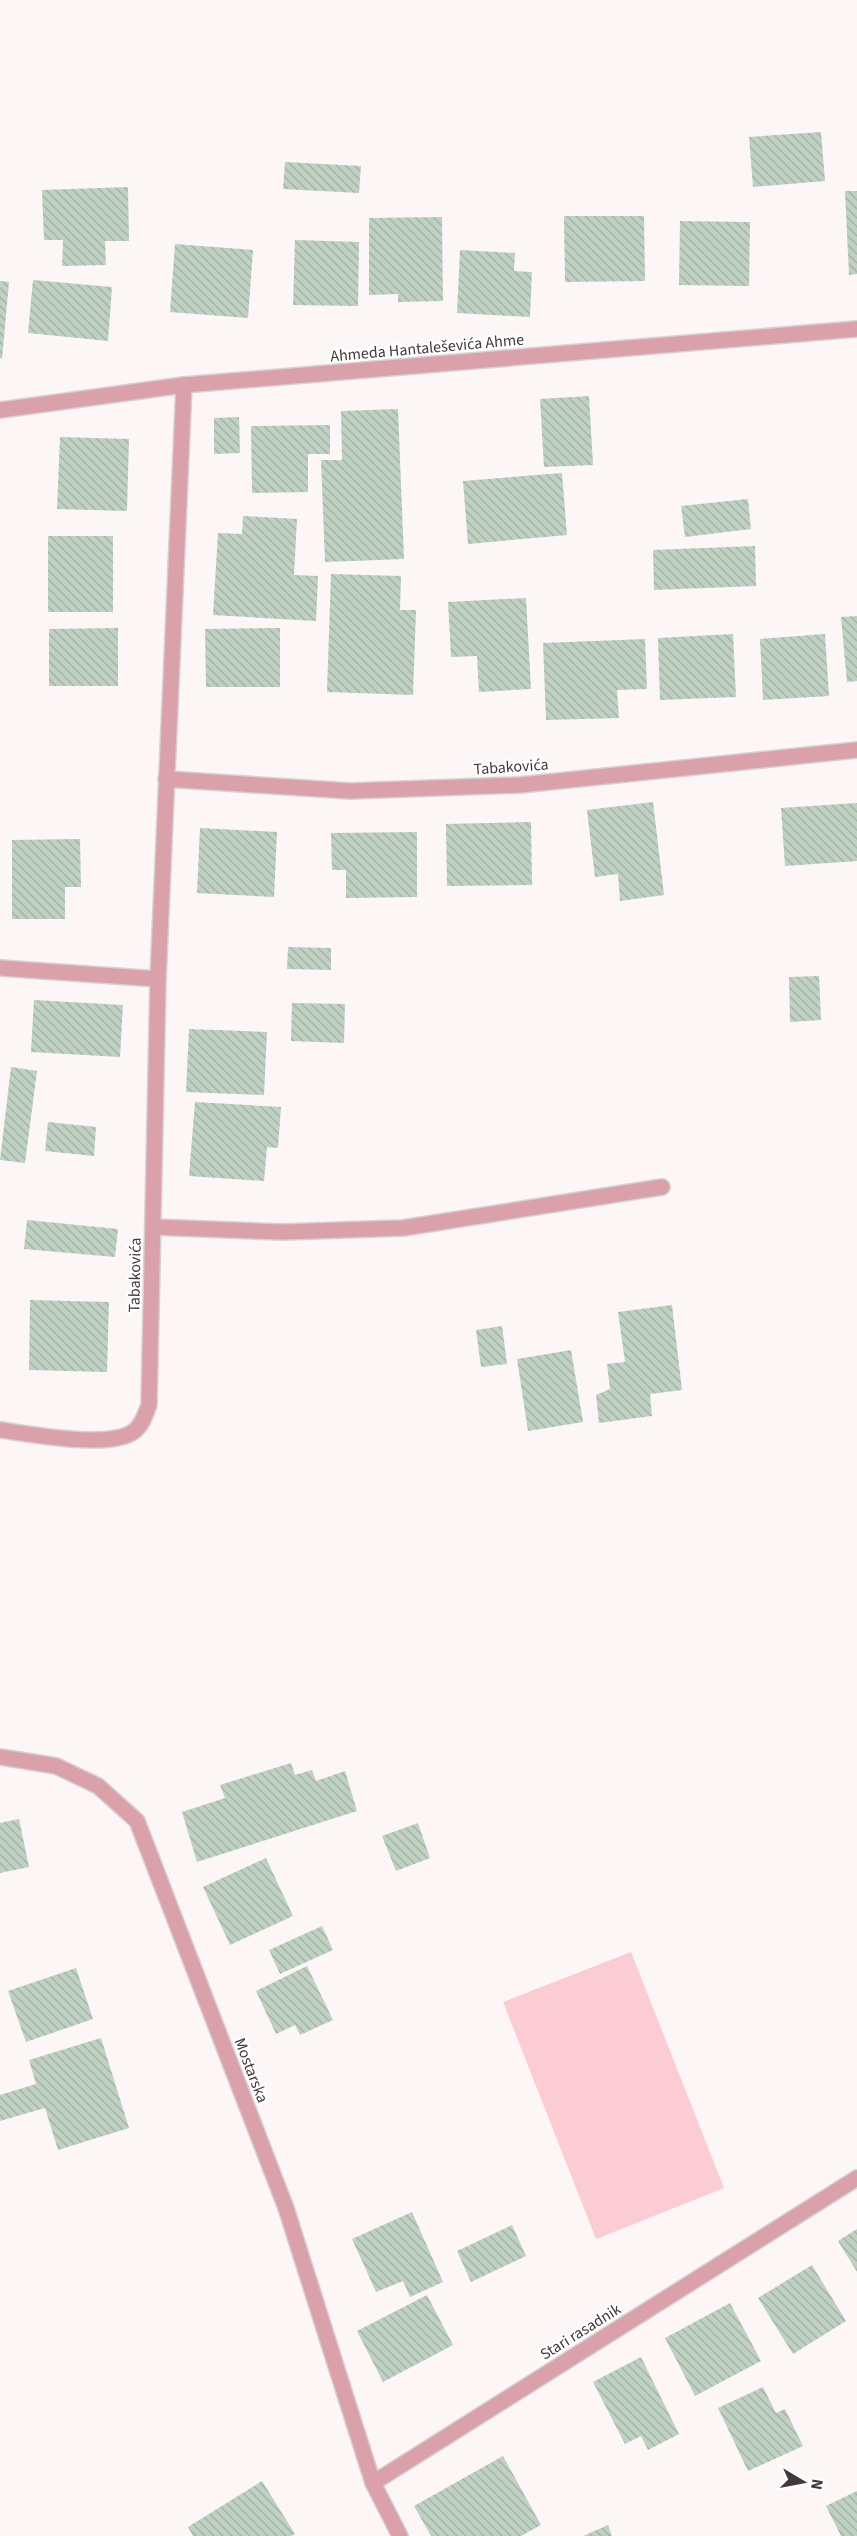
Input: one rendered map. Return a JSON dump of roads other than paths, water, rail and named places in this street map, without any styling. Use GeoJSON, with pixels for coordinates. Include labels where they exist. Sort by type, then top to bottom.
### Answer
{"type":"FeatureCollection","features":[{"type":"Feature","properties":{"kind":"street","name":"Ahmeda Hantaleševića Ahme"},"geometry":{"type":"LineString","coordinates":[[0,410],[184,386],[857,329]]}},
{"type":"Feature","properties":{"kind":"street","name":"Tabakovića"},"geometry":{"type":"LineString","coordinates":[[0,1430],[104,1441],[121,1439],[135,1431],[143,1420],[149,1405],[158,979],[184,386]]}},
{"type":"Feature","properties":{"kind":"street","name":"Tabakovića"},"geometry":{"type":"LineString","coordinates":[[166,779],[350,791],[520,785],[857,750]]}},
{"type":"Feature","properties":{"kind":"street"},"geometry":{"type":"LineString","coordinates":[[0,968],[158,979]]}},
{"type":"Feature","properties":{"kind":"street"},"geometry":{"type":"LineString","coordinates":[[153,1227],[282,1232],[402,1228],[662,1187]]}},
{"type":"Feature","properties":{"kind":"street","name":"Mostarska"},"geometry":{"type":"LineString","coordinates":[[0,1757],[56,1766],[98,1786],[137,1821],[286,2208],[373,2483]]}},
{"type":"Feature","properties":{"kind":"street","name":"Stari rasadnik"},"geometry":{"type":"LineString","coordinates":[[373,2483],[857,2178]]}},
{"type":"Feature","properties":{"kind":"street"},"geometry":{"type":"LineString","coordinates":[[373,2483],[400,2536]]}}]}
